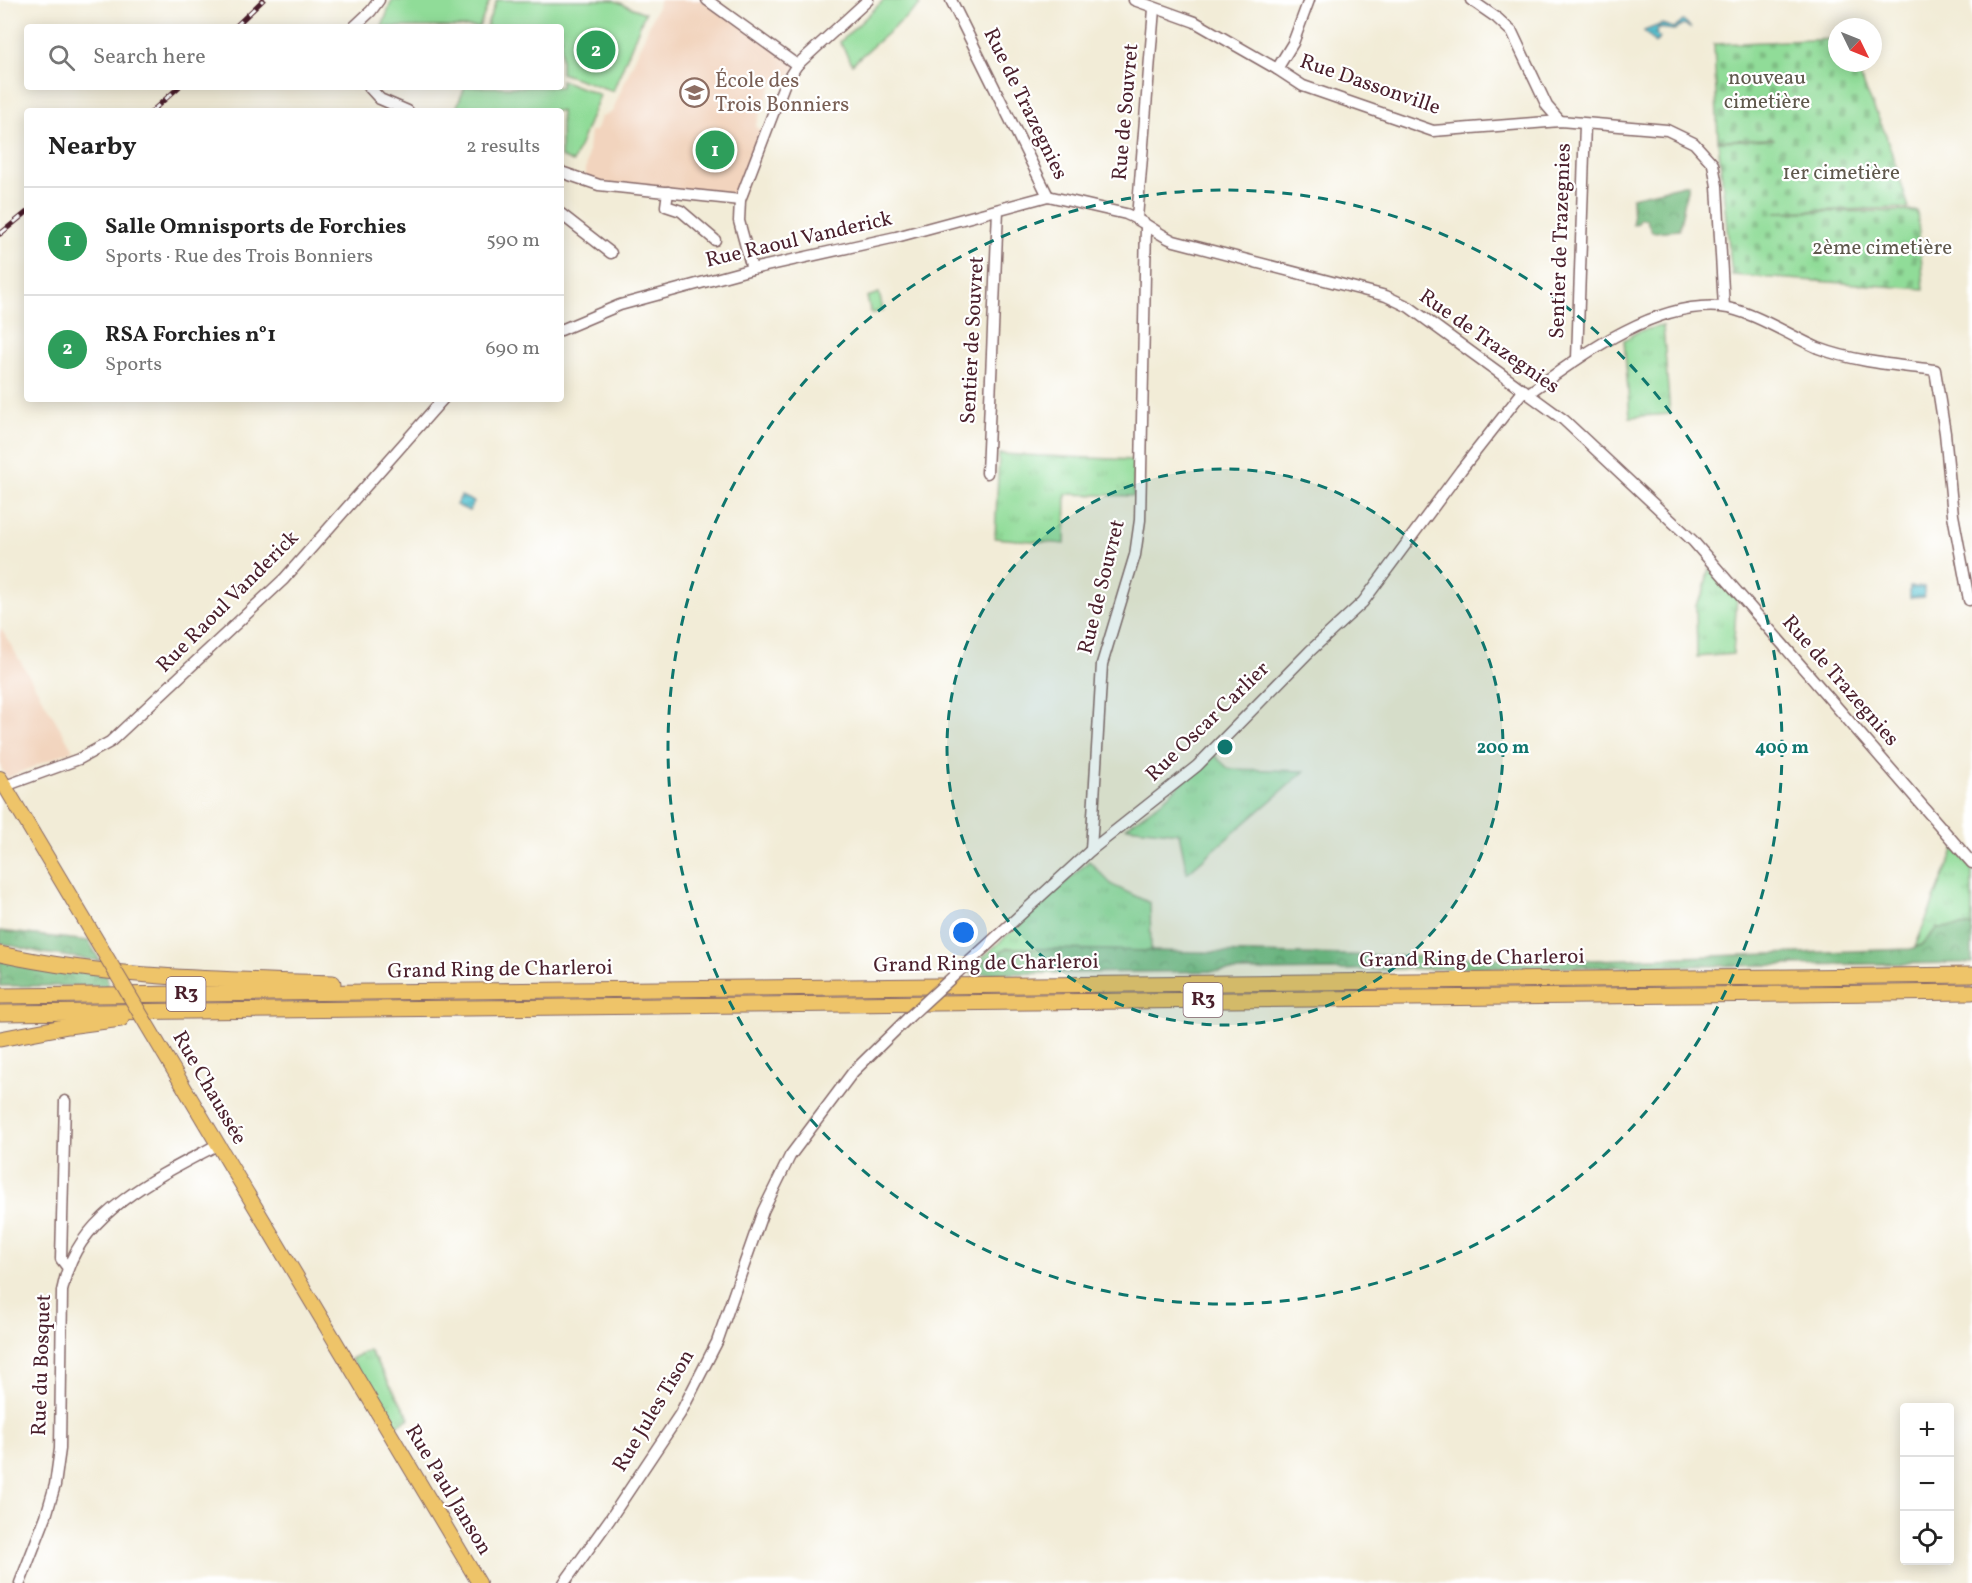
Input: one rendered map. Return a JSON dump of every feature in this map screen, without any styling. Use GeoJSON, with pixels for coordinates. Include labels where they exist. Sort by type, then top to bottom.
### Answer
{"type":"FeatureCollection","features":[{"type":"Feature","properties":{"kind":"highway"},"geometry":{"type":"LineString","coordinates":[[0,954],[71,966],[143,974],[353,984],[373,992]]}},
{"type":"Feature","properties":{"kind":"highway","name":"Grand Ring de Charleroi"},"geometry":{"type":"LineString","coordinates":[[0,996],[1972,975]]}},
{"type":"Feature","properties":{"kind":"highway","name":"Grand Ring de Charleroi"},"geometry":{"type":"LineString","coordinates":[[0,1013],[1972,992]]}},
{"type":"Feature","properties":{"kind":"highway"},"geometry":{"type":"LineString","coordinates":[[0,1039],[68,1026],[116,1021],[152,1011]]}},
{"type":"Feature","properties":{"kind":"main road","name":"Rue Chaussée"},"geometry":{"type":"LineString","coordinates":[[2,782],[381,1419]]}},
{"type":"Feature","properties":{"kind":"main road","name":"Rue Paul Janson"},"geometry":{"type":"LineString","coordinates":[[381,1419],[479,1583]]}},
{"type":"Feature","properties":{"kind":"street"},"geometry":{"type":"LineString","coordinates":[[357,24],[379,0]]}},
{"type":"Feature","properties":{"kind":"street"},"geometry":{"type":"LineString","coordinates":[[707,0],[797,65]]}},
{"type":"Feature","properties":{"kind":"street"},"geometry":{"type":"LineString","coordinates":[[752,269],[740,221],[740,200],[784,85],[797,65],[868,0]]}},
{"type":"Feature","properties":{"kind":"street","name":"Rue Dassonville"},"geometry":{"type":"LineString","coordinates":[[1134,0],[1195,22],[1303,86],[1433,131],[1560,121],[1667,130],[1694,143],[1713,164],[1717,186],[1724,307]]}},
{"type":"Feature","properties":{"kind":"street"},"geometry":{"type":"LineString","coordinates":[[1277,69],[1293,43],[1309,0]]}},
{"type":"Feature","properties":{"kind":"street"},"geometry":{"type":"LineString","coordinates":[[1471,0],[1497,18],[1512,32],[1547,106],[1560,121]]}},
{"type":"Feature","properties":{"kind":"street","name":"Rue de Trazegnies"},"geometry":{"type":"LineString","coordinates":[[955,2],[1048,196],[1126,214],[1137,218],[1158,234],[1174,241],[1386,296],[1409,307],[1527,391],[1584,437],[1693,541],[1972,862]]}},
{"type":"Feature","properties":{"kind":"street","name":"Rue de Souvret"},"geometry":{"type":"LineString","coordinates":[[1137,218],[1154,9]]}},
{"type":"Feature","properties":{"kind":"street"},"geometry":{"type":"LineString","coordinates":[[372,90],[380,99],[401,108]]}},
{"type":"Feature","properties":{"kind":"street","name":"Sentier de Trazegnies"},"geometry":{"type":"LineString","coordinates":[[1577,358],[1585,124]]}},
{"type":"Feature","properties":{"kind":"street"},"geometry":{"type":"LineString","coordinates":[[564,173],[599,185],[740,200]]}},
{"type":"Feature","properties":{"kind":"street"},"geometry":{"type":"LineString","coordinates":[[668,192],[666,206],[681,212],[715,240]]}},
{"type":"Feature","properties":{"kind":"street","name":"Rue Raoul Vanderick"},"geometry":{"type":"LineString","coordinates":[[564,329],[620,305],[752,269],[896,237],[1048,196]]}},
{"type":"Feature","properties":{"kind":"street","name":"Sentier de Souvret"},"geometry":{"type":"LineString","coordinates":[[987,473],[998,210]]}},
{"type":"Feature","properties":{"kind":"street"},"geometry":{"type":"LineString","coordinates":[[564,216],[611,253]]}},
{"type":"Feature","properties":{"kind":"street","name":"Rue de Souvret"},"geometry":{"type":"LineString","coordinates":[[1091,850],[1102,664],[1135,555],[1140,520],[1146,225]]}},
{"type":"Feature","properties":{"kind":"street","name":"Rue Oscar Carlier"},"geometry":{"type":"LineString","coordinates":[[853,1072],[909,1017],[1091,850],[1197,766],[1310,651],[1363,602],[1461,470],[1527,391],[1577,358],[1638,323],[1681,311],[1704,307],[1724,307]]}},
{"type":"Feature","properties":{"kind":"street"},"geometry":{"type":"LineString","coordinates":[[1724,307],[1820,348],[1873,362],[1935,370],[1945,433],[1953,515],[1969,600]]}},
{"type":"Feature","properties":{"kind":"street","name":"Rue Raoul Vanderick"},"geometry":{"type":"LineString","coordinates":[[2,782],[79,759],[110,742],[284,579],[440,402]]}},
{"type":"Feature","properties":{"kind":"street","name":"Rue Jules Tison"},"geometry":{"type":"LineString","coordinates":[[564,1583],[680,1414],[717,1342],[763,1211],[790,1156],[853,1072]]}},
{"type":"Feature","properties":{"kind":"street"},"geometry":{"type":"LineString","coordinates":[[65,1101],[61,1259],[68,1268]]}},
{"type":"Feature","properties":{"kind":"street","name":"Rue du Bosquet"},"geometry":{"type":"LineString","coordinates":[[21,1583],[55,1485],[60,1449],[62,1291],[68,1268],[80,1245],[109,1211],[127,1197],[218,1145]]}},
{"type":"Feature","properties":{"kind":"shaded area","name":"École des Trois Bonniers"},"geometry":{"type":"Polygon","coordinates":[[[660,0],[707,0],[797,65],[784,85],[774,81],[755,127],[766,132],[740,200],[585,181],[590,131],[596,131],[601,117],[612,112],[660,0]]]}},
{"type":"Feature","properties":{"kind":"shaded area"},"geometry":{"type":"Polygon","coordinates":[[[0,627],[73,750],[7,778],[0,766],[0,627]]]}},
{"type":"Feature","properties":{"kind":"green space"},"geometry":{"type":"Polygon","coordinates":[[[392,0],[490,0],[480,24],[383,24],[392,0]]]}},
{"type":"Feature","properties":{"kind":"green space"},"geometry":{"type":"Polygon","coordinates":[[[497,0],[613,0],[645,13],[613,91],[564,74],[564,24],[487,24],[497,0]]]}},
{"type":"Feature","properties":{"kind":"green space"},"geometry":{"type":"Polygon","coordinates":[[[884,0],[916,0],[920,5],[852,64],[840,42],[884,0]]]}},
{"type":"Feature","properties":{"kind":"green space"},"geometry":{"type":"Polygon","coordinates":[[[1828,39],[1828,72],[1858,72],[1886,135],[1909,208],[1775,212],[1917,211],[1924,289],[1732,275],[1718,141],[1775,139],[1718,140],[1714,44],[1828,39]]]}},
{"type":"Feature","properties":{"kind":"green space"},"geometry":{"type":"Polygon","coordinates":[[[564,81],[600,95],[573,162],[564,158],[564,108],[456,108],[464,90],[564,90],[564,81]]]}},
{"type":"Feature","properties":{"kind":"green space"},"geometry":{"type":"Polygon","coordinates":[[[1688,184],[1679,230],[1652,232],[1646,219],[1640,218],[1638,223],[1633,225],[1632,197],[1688,184]]]}},
{"type":"Feature","properties":{"kind":"green space"},"geometry":{"type":"Polygon","coordinates":[[[879,293],[883,310],[871,314],[867,297],[879,293]]]}},
{"type":"Feature","properties":{"kind":"green space"},"geometry":{"type":"Polygon","coordinates":[[[1663,326],[1670,414],[1630,417],[1624,340],[1639,331],[1663,326]]]}},
{"type":"Feature","properties":{"kind":"green space"},"geometry":{"type":"Polygon","coordinates":[[[999,454],[1134,460],[1134,496],[1066,494],[1065,544],[995,538],[999,454]]]}},
{"type":"Feature","properties":{"kind":"green space"},"geometry":{"type":"Polygon","coordinates":[[[1709,568],[1737,596],[1733,654],[1697,657],[1696,605],[1703,594],[1709,568]]]}},
{"type":"Feature","properties":{"kind":"green space"},"geometry":{"type":"Polygon","coordinates":[[[1213,754],[1229,769],[1305,771],[1187,873],[1179,833],[1126,827],[1161,802],[1213,754]]]}},
{"type":"Feature","properties":{"kind":"green space"},"geometry":{"type":"Polygon","coordinates":[[[1955,848],[1972,869],[1972,926],[1937,928],[1922,945],[1915,947],[1955,848]]]}},
{"type":"Feature","properties":{"kind":"green space"},"geometry":{"type":"Polygon","coordinates":[[[1089,861],[1112,885],[1150,903],[1151,952],[1008,948],[982,962],[980,960],[1089,861]]]}},
{"type":"Feature","properties":{"kind":"green space"},"geometry":{"type":"Polygon","coordinates":[[[1972,926],[1972,963],[972,974],[970,972],[982,962],[1008,948],[1595,960],[1910,949],[1922,945],[1937,928],[1972,926]]]}},
{"type":"Feature","properties":{"kind":"green space"},"geometry":{"type":"Polygon","coordinates":[[[0,931],[89,941],[100,961],[42,953],[0,943],[0,931]]]}},
{"type":"Feature","properties":{"kind":"green space"},"geometry":{"type":"Polygon","coordinates":[[[0,958],[107,975],[108,986],[0,986],[0,958]]]}},
{"type":"Feature","properties":{"kind":"green space"},"geometry":{"type":"Polygon","coordinates":[[[369,1350],[410,1418],[392,1428],[351,1359],[369,1350]]]}},
{"type":"Feature","properties":{"kind":"water"},"geometry":{"type":"Polygon","coordinates":[[[1683,21],[1691,28],[1683,25],[1674,30],[1658,28],[1656,35],[1660,38],[1655,43],[1644,31],[1662,24],[1674,28],[1683,21]]]}},
{"type":"Feature","properties":{"kind":"water"},"geometry":{"type":"Polygon","coordinates":[[[461,496],[474,502],[469,511],[456,505],[461,496]]]}},
{"type":"Feature","properties":{"kind":"water"},"geometry":{"type":"Polygon","coordinates":[[[1910,587],[1924,587],[1924,597],[1910,598],[1910,587]]]}},
{"type":"Feature","properties":{"kind":"railway"},"geometry":{"type":"LineString","coordinates":[[238,24],[263,0]]}},
{"type":"Feature","properties":{"kind":"railway"},"geometry":{"type":"LineString","coordinates":[[155,108],[176,90]]}},
{"type":"Feature","properties":{"kind":"railway"},"geometry":{"type":"LineString","coordinates":[[0,234],[24,214]]}},
{"type":"Feature","properties":{"kind":"place","name":"RSA Forchies n°1"},"geometry":{"type":"Point","coordinates":[596,50]}},
{"type":"Feature","properties":{"kind":"place","name":"École des Trois Bonniers"},"geometry":{"type":"Point","coordinates":[694,93]}},
{"type":"Feature","properties":{"kind":"place","name":"Salle Omnisports de Forchies"},"geometry":{"type":"Point","coordinates":[715,150]}},
{"type":"Feature","properties":{"kind":"park label","name":"nouveau cimetière"},"geometry":{"type":"Point","coordinates":[1767,90]}},
{"type":"Feature","properties":{"kind":"park label","name":"1er cimetière"},"geometry":{"type":"Point","coordinates":[1841,173]}},
{"type":"Feature","properties":{"kind":"park label","name":"2ème cimetière"},"geometry":{"type":"Point","coordinates":[1882,248]}}]}
